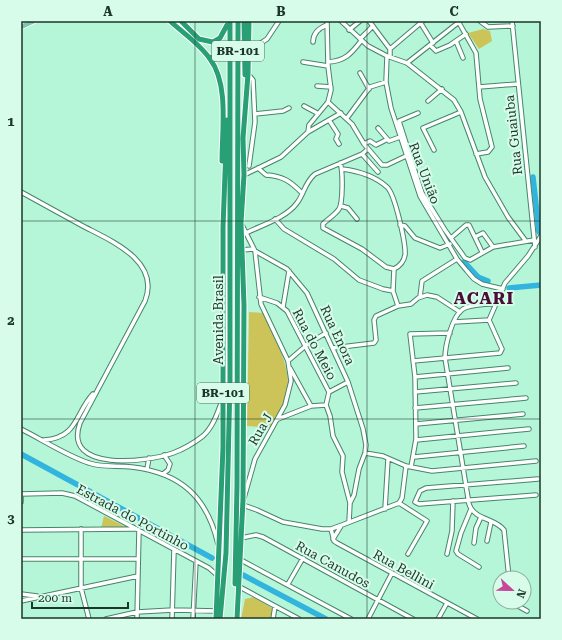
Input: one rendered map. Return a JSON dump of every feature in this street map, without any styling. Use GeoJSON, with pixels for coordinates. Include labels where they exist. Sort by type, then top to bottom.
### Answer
{"type":"FeatureCollection","features":[{"type":"Feature","properties":{"kind":"highway"},"geometry":{"type":"LineString","coordinates":[[170,21],[209,57],[218,58],[222,52],[220,46],[213,42],[199,39],[181,21]]}},
{"type":"Feature","properties":{"kind":"highway","name":"Avenida Brasil"},"geometry":{"type":"LineString","coordinates":[[235,619],[237,486],[238,21]]}},
{"type":"Feature","properties":{"kind":"highway","name":"Avenida Brasil"},"geometry":{"type":"LineString","coordinates":[[244,21],[246,94]]}},
{"type":"Feature","properties":{"kind":"highway","name":"Avenida Brasil"},"geometry":{"type":"LineString","coordinates":[[235,619],[243,503],[244,305],[241,224],[246,165],[243,138],[248,74],[249,21]]}},
{"type":"Feature","properties":{"kind":"highway"},"geometry":{"type":"LineString","coordinates":[[213,42],[220,38],[228,22]]}},
{"type":"Feature","properties":{"kind":"highway","name":"Avenida Brasil"},"geometry":{"type":"LineString","coordinates":[[220,619],[226,553],[229,413],[230,146],[228,22]]}},
{"type":"Feature","properties":{"kind":"highway","name":"Avenida Brasil"},"geometry":{"type":"LineString","coordinates":[[216,619],[223,447],[223,222],[227,137],[228,22]]}},
{"type":"Feature","properties":{"kind":"highway","name":"Avenida Brasil"},"geometry":{"type":"LineString","coordinates":[[209,57],[220,77],[222,98],[222,182],[224,191]]}},
{"type":"Feature","properties":{"kind":"highway"},"geometry":{"type":"LineString","coordinates":[[238,82],[243,138]]}},
{"type":"Feature","properties":{"kind":"highway"},"geometry":{"type":"LineString","coordinates":[[224,214],[228,154],[230,146]]}},
{"type":"Feature","properties":{"kind":"highway"},"geometry":{"type":"LineString","coordinates":[[223,325],[226,340],[229,413]]}},
{"type":"Feature","properties":{"kind":"main road"},"geometry":{"type":"LineString","coordinates":[[21,27],[34,21]]}},
{"type":"Feature","properties":{"kind":"street"},"geometry":{"type":"LineString","coordinates":[[249,52],[267,39],[279,21]]}},
{"type":"Feature","properties":{"kind":"street"},"geometry":{"type":"LineString","coordinates":[[342,21],[349,30],[361,40],[389,56],[407,63],[442,89],[454,100],[461,112],[485,177],[504,211],[525,240]]}},
{"type":"Feature","properties":{"kind":"street"},"geometry":{"type":"LineString","coordinates":[[349,30],[360,21]]}},
{"type":"Feature","properties":{"kind":"street"},"geometry":{"type":"LineString","coordinates":[[369,21],[390,49],[421,22],[436,51],[466,34]]}},
{"type":"Feature","properties":{"kind":"street"},"geometry":{"type":"LineString","coordinates":[[407,63],[459,21],[478,59],[479,87],[483,113],[492,147],[488,152],[476,154]]}},
{"type":"Feature","properties":{"kind":"street"},"geometry":{"type":"LineString","coordinates":[[480,21],[488,27],[513,26]]}},
{"type":"Feature","properties":{"kind":"street","name":"Rua Guaiuba"},"geometry":{"type":"LineString","coordinates":[[512,21],[535,247]]}},
{"type":"Feature","properties":{"kind":"street"},"geometry":{"type":"LineString","coordinates":[[313,42],[313,38],[317,30],[327,23]]}},
{"type":"Feature","properties":{"kind":"street"},"geometry":{"type":"LineString","coordinates":[[308,132],[308,127],[317,113],[328,102],[331,87],[328,64],[327,23]]}},
{"type":"Feature","properties":{"kind":"street"},"geometry":{"type":"LineString","coordinates":[[303,62],[328,64],[345,59],[373,26]]}},
{"type":"Feature","properties":{"kind":"street"},"geometry":{"type":"LineString","coordinates":[[456,41],[463,58]]}},
{"type":"Feature","properties":{"kind":"street","name":"Rua União"},"geometry":{"type":"LineString","coordinates":[[390,49],[386,82],[410,170],[416,178],[426,206],[457,259],[478,281],[503,289]]}},
{"type":"Feature","properties":{"kind":"street"},"geometry":{"type":"LineString","coordinates":[[360,73],[369,89]]}},
{"type":"Feature","properties":{"kind":"street"},"geometry":{"type":"LineString","coordinates":[[248,74],[253,80],[255,122],[246,165],[253,169]]}},
{"type":"Feature","properties":{"kind":"street"},"geometry":{"type":"LineString","coordinates":[[347,118],[374,84],[386,82]]}},
{"type":"Feature","properties":{"kind":"street"},"geometry":{"type":"LineString","coordinates":[[479,87],[518,84]]}},
{"type":"Feature","properties":{"kind":"street"},"geometry":{"type":"LineString","coordinates":[[317,86],[331,87]]}},
{"type":"Feature","properties":{"kind":"street"},"geometry":{"type":"LineString","coordinates":[[428,101],[442,89]]}},
{"type":"Feature","properties":{"kind":"street"},"geometry":{"type":"LineString","coordinates":[[246,94],[253,94]]}},
{"type":"Feature","properties":{"kind":"street"},"geometry":{"type":"LineString","coordinates":[[328,102],[347,118],[364,144],[383,165],[406,156]]}},
{"type":"Feature","properties":{"kind":"street"},"geometry":{"type":"LineString","coordinates":[[304,106],[317,113]]}},
{"type":"Feature","properties":{"kind":"street"},"geometry":{"type":"LineString","coordinates":[[255,114],[284,111],[289,108]]}},
{"type":"Feature","properties":{"kind":"street"},"geometry":{"type":"LineString","coordinates":[[434,150],[423,128],[461,112]]}},
{"type":"Feature","properties":{"kind":"street"},"geometry":{"type":"LineString","coordinates":[[244,175],[253,169],[281,157],[308,132],[341,113]]}},
{"type":"Feature","properties":{"kind":"street"},"geometry":{"type":"LineString","coordinates":[[418,114],[399,121],[402,139],[415,168],[416,178],[425,199],[467,260],[493,247],[525,240],[534,240]]}},
{"type":"Feature","properties":{"kind":"street"},"geometry":{"type":"LineString","coordinates":[[329,120],[338,134],[336,139],[338,144]]}},
{"type":"Feature","properties":{"kind":"street"},"geometry":{"type":"LineString","coordinates":[[378,128],[386,140],[391,142],[402,139]]}},
{"type":"Feature","properties":{"kind":"street"},"geometry":{"type":"LineString","coordinates":[[364,144],[370,141],[376,145],[386,140]]}},
{"type":"Feature","properties":{"kind":"street"},"geometry":{"type":"LineString","coordinates":[[246,233],[275,220],[293,208],[315,174],[362,154],[368,149]]}},
{"type":"Feature","properties":{"kind":"street"},"geometry":{"type":"LineString","coordinates":[[362,154],[378,172]]}},
{"type":"Feature","properties":{"kind":"street"},"geometry":{"type":"LineString","coordinates":[[340,163],[342,169],[341,206],[334,215],[322,224],[323,228],[362,249],[386,267],[394,268],[401,263],[404,255],[400,225],[393,195],[388,188],[362,173],[342,169]]}},
{"type":"Feature","properties":{"kind":"street"},"geometry":{"type":"LineString","coordinates":[[258,168],[266,174],[274,174],[284,178],[302,193]]}},
{"type":"Feature","properties":{"kind":"street"},"geometry":{"type":"LineString","coordinates":[[410,170],[415,168]]}},
{"type":"Feature","properties":{"kind":"street"},"geometry":{"type":"LineString","coordinates":[[21,192],[121,246],[137,260],[149,285],[145,301],[95,392],[80,423],[77,440],[82,450],[88,454],[104,459],[130,460],[164,455],[188,446],[204,435],[212,424],[223,399]]}},
{"type":"Feature","properties":{"kind":"street"},"geometry":{"type":"LineString","coordinates":[[341,206],[348,208],[357,219]]}},
{"type":"Feature","properties":{"kind":"street"},"geometry":{"type":"LineString","coordinates":[[275,220],[284,229],[334,259],[359,280],[393,291]]}},
{"type":"Feature","properties":{"kind":"street"},"geometry":{"type":"LineString","coordinates":[[241,224],[254,250],[242,250]]}},
{"type":"Feature","properties":{"kind":"street"},"geometry":{"type":"LineString","coordinates":[[400,225],[405,226],[418,240],[438,247],[449,245],[452,240],[468,225],[482,252]]}},
{"type":"Feature","properties":{"kind":"street"},"geometry":{"type":"LineString","coordinates":[[475,237],[483,233],[493,247]]}},
{"type":"Feature","properties":{"kind":"street"},"geometry":{"type":"LineString","coordinates":[[413,361],[501,353],[502,349],[489,320],[505,283],[535,247],[541,236]]}},
{"type":"Feature","properties":{"kind":"street","name":"Rua Enora"},"geometry":{"type":"LineString","coordinates":[[254,250],[278,263],[289,271],[307,293],[348,382],[365,433],[365,454],[360,464],[356,490],[350,503]]}},
{"type":"Feature","properties":{"kind":"street","name":"Rua J"},"geometry":{"type":"LineString","coordinates":[[243,503],[255,458],[267,435],[278,420],[288,396],[291,381],[288,361],[262,308],[259,297],[254,250]]}},
{"type":"Feature","properties":{"kind":"street"},"geometry":{"type":"LineString","coordinates":[[420,297],[422,282],[457,259]]}},
{"type":"Feature","properties":{"kind":"street"},"geometry":{"type":"LineString","coordinates":[[394,268],[393,291],[398,306]]}},
{"type":"Feature","properties":{"kind":"street"},"geometry":{"type":"LineString","coordinates":[[283,307],[289,271]]}},
{"type":"Feature","properties":{"kind":"street"},"geometry":{"type":"LineString","coordinates":[[333,348],[375,342],[374,318],[398,306],[410,304],[420,297],[434,296],[460,312]]}},
{"type":"Feature","properties":{"kind":"street","name":"Rua do Meio"},"geometry":{"type":"LineString","coordinates":[[259,297],[283,307],[289,314],[304,346],[329,392]]}},
{"type":"Feature","properties":{"kind":"street"},"geometry":{"type":"LineString","coordinates":[[479,567],[458,554],[456,551],[461,533],[471,509],[450,389],[445,358],[445,348],[454,322],[460,312],[467,308],[497,303]]}},
{"type":"Feature","properties":{"kind":"street"},"geometry":{"type":"LineString","coordinates":[[454,322],[489,320]]}},
{"type":"Feature","properties":{"kind":"street"},"geometry":{"type":"LineString","coordinates":[[288,361],[304,346],[326,333]]}},
{"type":"Feature","properties":{"kind":"street"},"geometry":{"type":"LineString","coordinates":[[411,467],[416,440],[416,424],[415,377],[410,333],[450,333]]}},
{"type":"Feature","properties":{"kind":"street","name":"Rua J"},"geometry":{"type":"LineString","coordinates":[[290,368],[311,406]]}},
{"type":"Feature","properties":{"kind":"street"},"geometry":{"type":"LineString","coordinates":[[415,377],[508,368]]}},
{"type":"Feature","properties":{"kind":"street"},"geometry":{"type":"LineString","coordinates":[[348,382],[329,392],[326,405],[330,416],[333,436],[343,456],[342,472],[350,503],[349,522]]}},
{"type":"Feature","properties":{"kind":"street"},"geometry":{"type":"LineString","coordinates":[[415,392],[516,383]]}},
{"type":"Feature","properties":{"kind":"street"},"geometry":{"type":"LineString","coordinates":[[43,440],[59,437],[68,432],[95,392]]}},
{"type":"Feature","properties":{"kind":"street"},"geometry":{"type":"LineString","coordinates":[[415,408],[526,398]]}},
{"type":"Feature","properties":{"kind":"street"},"geometry":{"type":"LineString","coordinates":[[278,420],[311,406],[326,405]]}},
{"type":"Feature","properties":{"kind":"street"},"geometry":{"type":"LineString","coordinates":[[416,424],[523,414]]}},
{"type":"Feature","properties":{"kind":"street"},"geometry":{"type":"LineString","coordinates":[[21,429],[89,463],[147,469],[163,474],[185,485],[200,501],[213,524],[219,551]]}},
{"type":"Feature","properties":{"kind":"street"},"geometry":{"type":"LineString","coordinates":[[416,440],[529,430]]}},
{"type":"Feature","properties":{"kind":"street"},"geometry":{"type":"LineString","coordinates":[[414,457],[524,446]]}},
{"type":"Feature","properties":{"kind":"street"},"geometry":{"type":"LineString","coordinates":[[365,454],[383,456],[406,466],[432,471],[536,461]]}},
{"type":"Feature","properties":{"kind":"street"},"geometry":{"type":"LineString","coordinates":[[163,474],[168,470],[170,464],[164,455]]}},
{"type":"Feature","properties":{"kind":"street"},"geometry":{"type":"LineString","coordinates":[[147,469],[149,458]]}},
{"type":"Feature","properties":{"kind":"street"},"geometry":{"type":"LineString","coordinates":[[385,509],[388,459]]}},
{"type":"Feature","properties":{"kind":"street"},"geometry":{"type":"LineString","coordinates":[[243,503],[283,522],[331,529],[399,503],[402,498],[406,466]]}},
{"type":"Feature","properties":{"kind":"street"},"geometry":{"type":"LineString","coordinates":[[411,511],[420,491],[424,488],[538,479]]}},
{"type":"Feature","properties":{"kind":"street"},"geometry":{"type":"LineString","coordinates":[[21,494],[21,502]]}},
{"type":"Feature","properties":{"kind":"street","name":"Estrada do Portinho"},"geometry":{"type":"LineString","coordinates":[[21,494],[68,494],[125,522],[209,568],[218,576]]}},
{"type":"Feature","properties":{"kind":"street"},"geometry":{"type":"LineString","coordinates":[[415,502],[419,504],[536,495]]}},
{"type":"Feature","properties":{"kind":"street"},"geometry":{"type":"LineString","coordinates":[[447,554],[452,531],[453,501]]}},
{"type":"Feature","properties":{"kind":"street"},"geometry":{"type":"LineString","coordinates":[[399,503],[427,521],[408,554]]}},
{"type":"Feature","properties":{"kind":"street"},"geometry":{"type":"LineString","coordinates":[[471,509],[481,517],[504,530],[508,570]]}},
{"type":"Feature","properties":{"kind":"street"},"geometry":{"type":"LineString","coordinates":[[474,543],[476,528],[481,517]]}},
{"type":"Feature","properties":{"kind":"street"},"geometry":{"type":"LineString","coordinates":[[122,529],[125,522]]}},
{"type":"Feature","properties":{"kind":"street"},"geometry":{"type":"LineString","coordinates":[[487,541],[491,522]]}},
{"type":"Feature","properties":{"kind":"street"},"geometry":{"type":"LineString","coordinates":[[333,539],[342,525]]}},
{"type":"Feature","properties":{"kind":"street"},"geometry":{"type":"LineString","coordinates":[[81,529],[81,588],[89,619]]}},
{"type":"Feature","properties":{"kind":"street"},"geometry":{"type":"LineString","coordinates":[[331,529],[333,539]]}},
{"type":"Feature","properties":{"kind":"street"},"geometry":{"type":"LineString","coordinates":[[21,530],[138,530],[137,619]]}},
{"type":"Feature","properties":{"kind":"street","name":"Rua Canudos"},"geometry":{"type":"LineString","coordinates":[[241,538],[260,536],[414,619]]}},
{"type":"Feature","properties":{"kind":"street","name":"Rua Bellini"},"geometry":{"type":"LineString","coordinates":[[333,539],[337,543],[477,619]]}},
{"type":"Feature","properties":{"kind":"street"},"geometry":{"type":"LineString","coordinates":[[172,619],[174,550]]}},
{"type":"Feature","properties":{"kind":"street"},"geometry":{"type":"LineString","coordinates":[[239,558],[351,619]]}},
{"type":"Feature","properties":{"kind":"street"},"geometry":{"type":"LineString","coordinates":[[288,584],[303,558]]}},
{"type":"Feature","properties":{"kind":"street"},"geometry":{"type":"LineString","coordinates":[[21,559],[138,559]]}},
{"type":"Feature","properties":{"kind":"street"},"geometry":{"type":"LineString","coordinates":[[193,619],[196,562]]}},
{"type":"Feature","properties":{"kind":"street"},"geometry":{"type":"LineString","coordinates":[[209,568],[219,564]]}},
{"type":"Feature","properties":{"kind":"street"},"geometry":{"type":"LineString","coordinates":[[368,619],[392,573]]}},
{"type":"Feature","properties":{"kind":"street"},"geometry":{"type":"LineString","coordinates":[[21,601],[138,576]]}},
{"type":"Feature","properties":{"kind":"street"},"geometry":{"type":"LineString","coordinates":[[238,586],[299,619]]}},
{"type":"Feature","properties":{"kind":"street"},"geometry":{"type":"LineString","coordinates":[[21,594],[38,597]]}},
{"type":"Feature","properties":{"kind":"street"},"geometry":{"type":"LineString","coordinates":[[438,619],[447,603]]}},
{"type":"Feature","properties":{"kind":"street"},"geometry":{"type":"LineString","coordinates":[[272,619],[275,606]]}},
{"type":"Feature","properties":{"kind":"street"},"geometry":{"type":"LineString","coordinates":[[106,619],[137,612],[173,610],[217,611]]}},
{"type":"Feature","properties":{"kind":"shaded area"},"geometry":{"type":"Polygon","coordinates":[[[483,29],[490,31],[492,41],[479,49],[468,33],[483,29]]]}},
{"type":"Feature","properties":{"kind":"shaded area"},"geometry":{"type":"Polygon","coordinates":[[[249,312],[263,313],[282,354],[288,376],[288,387],[285,401],[271,428],[247,426],[249,312]]]}},
{"type":"Feature","properties":{"kind":"shaded area"},"geometry":{"type":"Polygon","coordinates":[[[104,516],[128,528],[101,528],[104,516]]]}},
{"type":"Feature","properties":{"kind":"shaded area"},"geometry":{"type":"Polygon","coordinates":[[[254,597],[272,608],[271,619],[241,619],[245,599],[254,597]]]}},
{"type":"Feature","properties":{"kind":"waterway"},"geometry":{"type":"LineString","coordinates":[[533,177],[539,232]]}},
{"type":"Feature","properties":{"kind":"waterway"},"geometry":{"type":"LineString","coordinates":[[464,262],[478,277],[488,281]]}},
{"type":"Feature","properties":{"kind":"waterway"},"geometry":{"type":"LineString","coordinates":[[509,288],[541,285]]}},
{"type":"Feature","properties":{"kind":"waterway"},"geometry":{"type":"LineString","coordinates":[[21,454],[212,558]]}},
{"type":"Feature","properties":{"kind":"waterway"},"geometry":{"type":"LineString","coordinates":[[243,575],[326,619]]}},
{"type":"Feature","properties":{"kind":"district","name":"ACARI"},"geometry":{"type":"Point","coordinates":[484,298]}}]}
